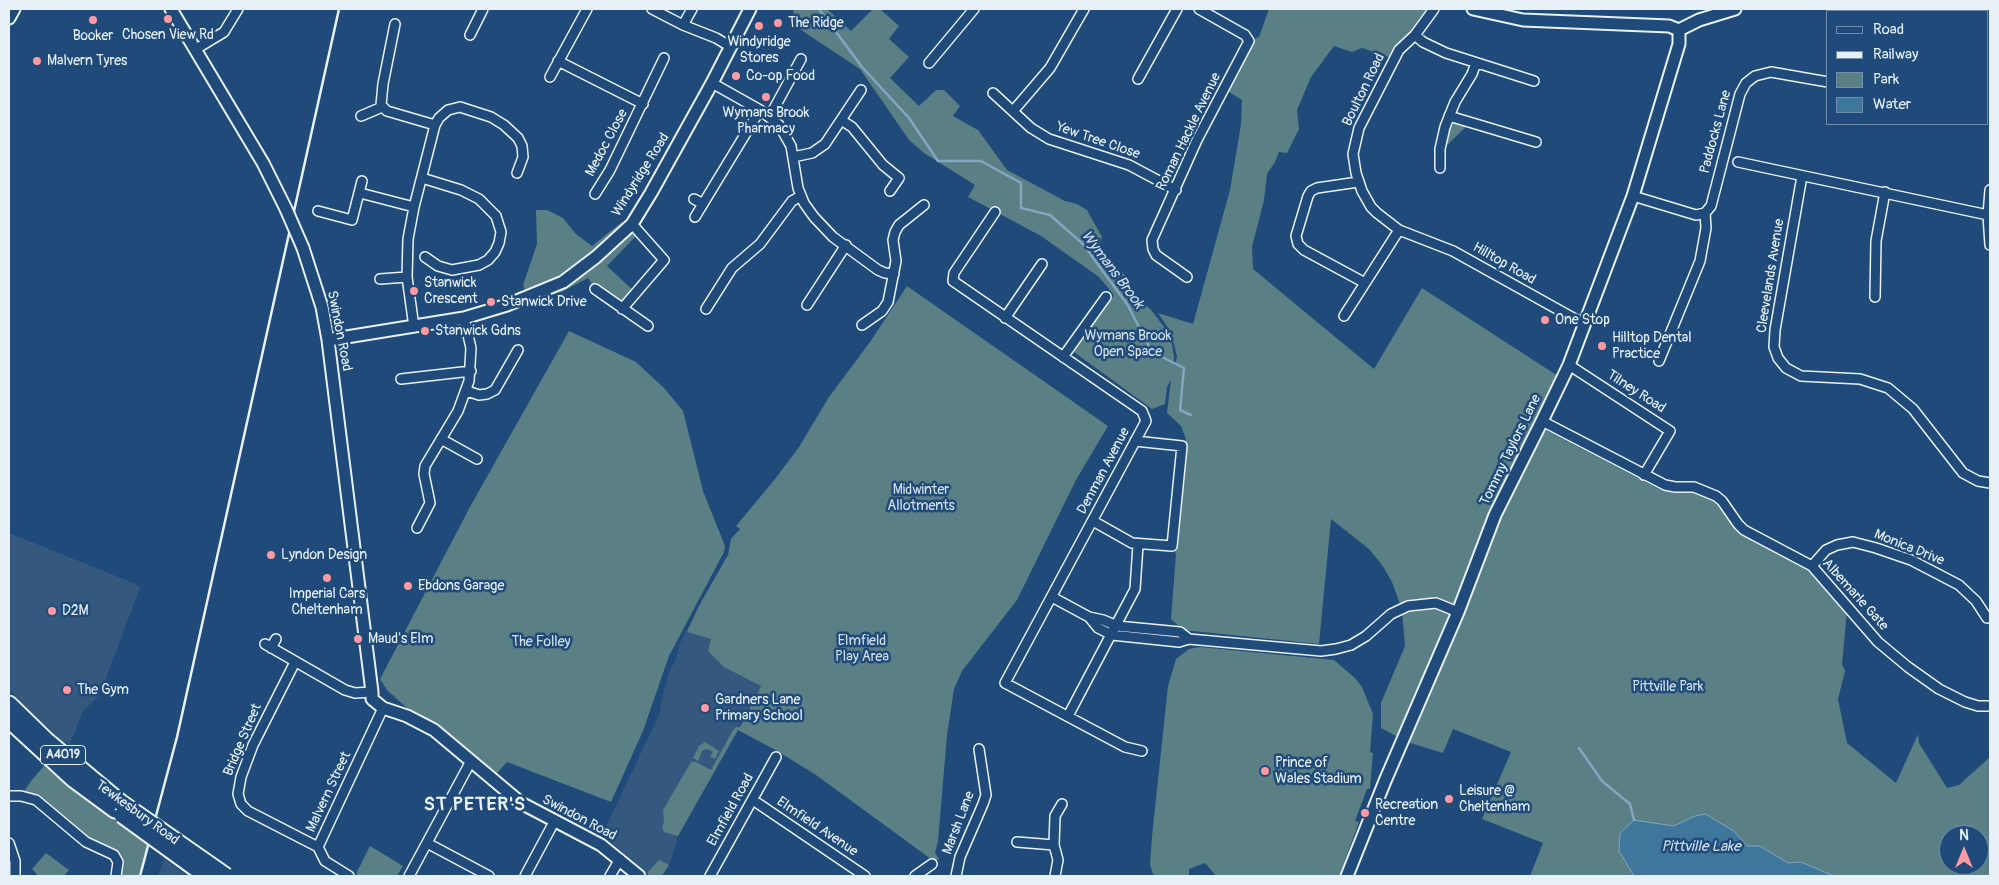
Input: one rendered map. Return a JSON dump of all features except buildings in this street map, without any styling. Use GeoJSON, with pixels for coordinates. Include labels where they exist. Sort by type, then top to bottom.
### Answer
{"type":"FeatureCollection","features":[{"type":"Feature","properties":{"kind":"highway","name":"Tewkesbury Road"},"geometry":{"type":"LineString","coordinates":[[9,704],[118,806],[206,876]]}},
{"type":"Feature","properties":{"kind":"highway","name":"Tewkesbury Road"},"geometry":{"type":"LineString","coordinates":[[9,720],[73,779],[226,876]]}},
{"type":"Feature","properties":{"kind":"street"},"geometry":{"type":"LineString","coordinates":[[9,18],[14,9]]}},
{"type":"Feature","properties":{"kind":"street","name":"Swindon Road"},"geometry":{"type":"LineString","coordinates":[[171,9],[263,163],[303,248],[322,307],[328,340],[372,700],[383,708],[408,716]]}},
{"type":"Feature","properties":{"kind":"street"},"geometry":{"type":"LineString","coordinates":[[196,49],[224,32],[238,9]]}},
{"type":"Feature","properties":{"kind":"street"},"geometry":{"type":"LineString","coordinates":[[470,35],[482,11],[472,9]]}},
{"type":"Feature","properties":{"kind":"street"},"geometry":{"type":"LineString","coordinates":[[550,77],[586,9]]}},
{"type":"Feature","properties":{"kind":"street"},"geometry":{"type":"LineString","coordinates":[[652,9],[731,46]]}},
{"type":"Feature","properties":{"kind":"street"},"geometry":{"type":"LineString","coordinates":[[683,25],[692,9]]}},
{"type":"Feature","properties":{"kind":"street","name":"Windyridge Road"},"geometry":{"type":"LineString","coordinates":[[328,340],[464,318],[514,303],[563,282],[596,257],[632,224],[712,83],[750,9]]}},
{"type":"Feature","properties":{"kind":"street"},"geometry":{"type":"LineString","coordinates":[[928,63],[974,9]]}},
{"type":"Feature","properties":{"kind":"street"},"geometry":{"type":"LineString","coordinates":[[1014,110],[1050,68],[1084,9]]}},
{"type":"Feature","properties":{"kind":"street"},"geometry":{"type":"LineString","coordinates":[[1138,80],[1177,9]]}},
{"type":"Feature","properties":{"kind":"street","name":"Roman Hackle Avenue"},"geometry":{"type":"LineString","coordinates":[[1187,278],[1156,255],[1152,245],[1153,236],[1176,190],[1197,140],[1249,41],[1245,35],[1199,9]]}},
{"type":"Feature","properties":{"kind":"street","name":"Boulton Road"},"geometry":{"type":"LineString","coordinates":[[1409,234],[1399,230],[1371,207],[1358,182],[1353,154],[1359,128],[1400,50],[1415,35],[1434,9]]}},
{"type":"Feature","properties":{"kind":"street"},"geometry":{"type":"LineString","coordinates":[[1474,9],[1523,20],[1669,26],[1678,30],[1699,20],[1735,9]]}},
{"type":"Feature","properties":{"kind":"street"},"geometry":{"type":"LineString","coordinates":[[395,24],[380,97],[382,107],[387,111],[435,125]]}},
{"type":"Feature","properties":{"kind":"street","name":"Tommy Taylors Lane"},"geometry":{"type":"LineString","coordinates":[[1347,876],[1385,781],[1458,612],[1495,514],[1569,365],[1633,196],[1679,44],[1678,30]]}},
{"type":"Feature","properties":{"kind":"street"},"geometry":{"type":"LineString","coordinates":[[1415,35],[1433,48],[1534,81]]}},
{"type":"Feature","properties":{"kind":"street","name":"Medoc Close"},"geometry":{"type":"LineString","coordinates":[[595,194],[610,170],[664,58]]}},
{"type":"Feature","properties":{"kind":"street"},"geometry":{"type":"LineString","coordinates":[[770,116],[801,59]]}},
{"type":"Feature","properties":{"kind":"street","name":"Medoc Close"},"geometry":{"type":"LineString","coordinates":[[558,61],[643,104]]}},
{"type":"Feature","properties":{"kind":"street"},"geometry":{"type":"LineString","coordinates":[[1440,168],[1442,138],[1448,116],[1461,90],[1472,74],[1476,63]]}},
{"type":"Feature","properties":{"kind":"street","name":"Paddocks Lane"},"geometry":{"type":"LineString","coordinates":[[1659,361],[1700,261],[1705,239],[1704,213],[1710,206],[1740,94],[1746,83],[1755,76],[1771,72],[1826,82]]}},
{"type":"Feature","properties":{"kind":"street"},"geometry":{"type":"LineString","coordinates":[[712,83],[770,116],[784,132],[793,157],[796,180],[801,196],[820,224],[881,272],[894,274]]}},
{"type":"Feature","properties":{"kind":"street"},"geometry":{"type":"LineString","coordinates":[[793,157],[812,152],[825,144],[861,90]]}},
{"type":"Feature","properties":{"kind":"street","name":"Yew Tree Close"},"geometry":{"type":"LineString","coordinates":[[993,93],[1014,110],[1031,128],[1048,139],[1129,166],[1176,190]]}},
{"type":"Feature","properties":{"kind":"street"},"geometry":{"type":"LineString","coordinates":[[361,116],[382,107]]}},
{"type":"Feature","properties":{"kind":"street"},"geometry":{"type":"LineString","coordinates":[[414,327],[408,277],[408,239],[414,207],[435,125],[448,110],[456,107],[464,107],[491,117],[510,129],[520,142],[523,153],[518,167]]}},
{"type":"Feature","properties":{"kind":"street"},"geometry":{"type":"LineString","coordinates":[[695,217],[760,110]]}},
{"type":"Feature","properties":{"kind":"street"},"geometry":{"type":"LineString","coordinates":[[1448,116],[1536,142]]}},
{"type":"Feature","properties":{"kind":"street"},"geometry":{"type":"LineString","coordinates":[[841,120],[852,127],[883,165],[899,178],[890,191]]}},
{"type":"Feature","properties":{"kind":"street"},"geometry":{"type":"LineString","coordinates":[[1738,162],[1988,214]]}},
{"type":"Feature","properties":{"kind":"street","name":"Cleevelands Avenue"},"geometry":{"type":"LineString","coordinates":[[1802,176],[1775,330],[1774,347],[1778,358],[1786,368],[1801,376],[1860,378],[1888,388],[1912,409],[1963,473],[1978,481],[1990,483]]}},
{"type":"Feature","properties":{"kind":"street"},"geometry":{"type":"LineString","coordinates":[[422,178],[461,190],[479,200],[496,216],[501,232],[495,252],[488,260],[479,265],[452,270],[438,266],[425,257]]}},
{"type":"Feature","properties":{"kind":"street"},"geometry":{"type":"LineString","coordinates":[[318,211],[352,220],[362,181]]}},
{"type":"Feature","properties":{"kind":"street"},"geometry":{"type":"LineString","coordinates":[[1358,182],[1317,188],[1311,191],[1296,236],[1298,244],[1304,250],[1365,283]]}},
{"type":"Feature","properties":{"kind":"street"},"geometry":{"type":"LineString","coordinates":[[1990,190],[1988,214],[1990,245]]}},
{"type":"Feature","properties":{"kind":"street"},"geometry":{"type":"LineString","coordinates":[[1874,297],[1876,241],[1885,192]]}},
{"type":"Feature","properties":{"kind":"street"},"geometry":{"type":"LineString","coordinates":[[360,193],[414,207]]}},
{"type":"Feature","properties":{"kind":"street"},"geometry":{"type":"LineString","coordinates":[[706,309],[732,268],[760,244],[792,201],[801,196]]}},
{"type":"Feature","properties":{"kind":"street"},"geometry":{"type":"LineString","coordinates":[[1633,196],[1696,215],[1704,213]]}},
{"type":"Feature","properties":{"kind":"street"},"geometry":{"type":"LineString","coordinates":[[694,199],[703,204]]}},
{"type":"Feature","properties":{"kind":"street"},"geometry":{"type":"LineString","coordinates":[[862,325],[886,306],[894,274],[896,256],[893,240],[894,232],[899,225],[924,205]]}},
{"type":"Feature","properties":{"kind":"street","name":"Denman Avenue"},"geometry":{"type":"LineString","coordinates":[[995,212],[954,273],[952,279],[954,283],[1144,413],[1146,418],[1136,441],[1005,683],[1125,747],[1142,751]]}},
{"type":"Feature","properties":{"kind":"street"},"geometry":{"type":"LineString","coordinates":[[622,309],[664,260],[632,224]]}},
{"type":"Feature","properties":{"kind":"street"},"geometry":{"type":"LineString","coordinates":[[1344,316],[1399,230]]}},
{"type":"Feature","properties":{"kind":"street","name":"Hilltop Road"},"geometry":{"type":"LineString","coordinates":[[1409,234],[1453,251],[1584,324]]}},
{"type":"Feature","properties":{"kind":"street"},"geometry":{"type":"LineString","coordinates":[[807,304],[846,245]]}},
{"type":"Feature","properties":{"kind":"street"},"geometry":{"type":"LineString","coordinates":[[1006,318],[1042,264]]}},
{"type":"Feature","properties":{"kind":"street"},"geometry":{"type":"LineString","coordinates":[[380,279],[408,277]]}},
{"type":"Feature","properties":{"kind":"street"},"geometry":{"type":"LineString","coordinates":[[595,290],[648,326]]}},
{"type":"Feature","properties":{"kind":"street"},"geometry":{"type":"LineString","coordinates":[[1063,357],[1106,297]]}},
{"type":"Feature","properties":{"kind":"street"},"geometry":{"type":"LineString","coordinates":[[418,528],[430,503],[424,474],[425,466],[458,412],[467,391],[471,371],[470,343],[464,318]]}},
{"type":"Feature","properties":{"kind":"street"},"geometry":{"type":"LineString","coordinates":[[467,391],[479,395],[495,390],[518,350]]}},
{"type":"Feature","properties":{"kind":"street","name":"Tilney Road"},"geometry":{"type":"LineString","coordinates":[[1569,365],[1670,431],[1644,475]]}},
{"type":"Feature","properties":{"kind":"street"},"geometry":{"type":"LineString","coordinates":[[401,380],[471,371]]}},
{"type":"Feature","properties":{"kind":"street","name":"Albemarle Gate"},"geometry":{"type":"LineString","coordinates":[[1542,421],[1670,487],[1694,487],[1709,492],[1722,501],[1744,530],[1812,566],[1878,642],[1908,667],[1939,688],[1965,702],[1978,706],[1990,706]]}},
{"type":"Feature","properties":{"kind":"street"},"geometry":{"type":"LineString","coordinates":[[441,439],[477,459]]}},
{"type":"Feature","properties":{"kind":"street"},"geometry":{"type":"LineString","coordinates":[[1093,521],[1138,545],[1172,546],[1182,446],[1136,441]]}},
{"type":"Feature","properties":{"kind":"street","name":"Monica Drive"},"geometry":{"type":"LineString","coordinates":[[1812,566],[1826,550],[1836,545],[1853,542],[1876,548],[1911,560],[1966,589],[1987,618]]}},
{"type":"Feature","properties":{"kind":"street"},"geometry":{"type":"LineString","coordinates":[[1068,716],[1135,589],[1138,545]]}},
{"type":"Feature","properties":{"kind":"street"},"geometry":{"type":"LineString","coordinates":[[1052,597],[1089,617],[1103,620],[1116,626],[1180,632],[1189,639]]}},
{"type":"Feature","properties":{"kind":"street"},"geometry":{"type":"LineString","coordinates":[[1089,617],[1098,628],[1112,635],[1179,642],[1189,639],[1328,650],[1344,648],[1359,641],[1384,619],[1408,606],[1436,603],[1458,612]]}},
{"type":"Feature","properties":{"kind":"street"},"geometry":{"type":"LineString","coordinates":[[276,639],[268,646],[345,690],[355,693],[372,692]]}},
{"type":"Feature","properties":{"kind":"street","name":"Bridge Street"},"geometry":{"type":"LineString","coordinates":[[295,662],[253,744],[241,777],[238,794],[241,804],[248,811],[318,847]]}},
{"type":"Feature","properties":{"kind":"street","name":"Swindon Road"},"geometry":{"type":"LineString","coordinates":[[372,692],[408,716],[434,730],[521,803],[554,822],[602,845],[639,876]]}},
{"type":"Feature","properties":{"kind":"street","name":"Malvern Street"},"geometry":{"type":"LineString","coordinates":[[349,876],[325,861],[318,847],[383,708]]}},
{"type":"Feature","properties":{"kind":"street","name":"Marsh Lane"},"geometry":{"type":"LineString","coordinates":[[956,876],[960,858],[985,800],[986,789],[979,749]]}},
{"type":"Feature","properties":{"kind":"street","name":"Elmfield Road"},"geometry":{"type":"LineString","coordinates":[[710,876],[776,758]]}},
{"type":"Feature","properties":{"kind":"street"},"geometry":{"type":"LineString","coordinates":[[409,876],[471,761]]}},
{"type":"Feature","properties":{"kind":"street"},"geometry":{"type":"LineString","coordinates":[[9,796],[22,796],[36,800],[86,842],[114,855],[118,862],[116,876]]}},
{"type":"Feature","properties":{"kind":"street","name":"Elmfield Avenue"},"geometry":{"type":"LineString","coordinates":[[753,800],[865,876]]}},
{"type":"Feature","properties":{"kind":"street"},"geometry":{"type":"LineString","coordinates":[[1054,876],[1058,860],[1054,845],[1055,816],[1062,804]]}},
{"type":"Feature","properties":{"kind":"street"},"geometry":{"type":"LineString","coordinates":[[524,876],[554,822]]}},
{"type":"Feature","properties":{"kind":"street"},"geometry":{"type":"LineString","coordinates":[[1017,842],[1054,845]]}},
{"type":"Feature","properties":{"kind":"street"},"geometry":{"type":"LineString","coordinates":[[9,843],[15,861],[15,876]]}},
{"type":"Feature","properties":{"kind":"street"},"geometry":{"type":"LineString","coordinates":[[427,843],[489,876]]}},
{"type":"Feature","properties":{"kind":"street"},"geometry":{"type":"LineString","coordinates":[[610,876],[620,859]]}},
{"type":"Feature","properties":{"kind":"street"},"geometry":{"type":"LineString","coordinates":[[915,876],[932,864]]}},
{"type":"Feature","properties":{"kind":"shaded area"},"geometry":{"type":"Polygon","coordinates":[[[9,533],[136,584],[140,588],[99,696],[83,711],[70,744],[56,739],[9,690],[9,533]]]}},
{"type":"Feature","properties":{"kind":"shaded area","name":"Gardners Lane Primary School"},"geometry":{"type":"Polygon","coordinates":[[[731,544],[761,686],[678,836],[671,861],[662,876],[650,876],[605,837],[604,831],[661,710],[660,706],[669,673],[678,654],[679,645],[728,555],[731,544]]]}},
{"type":"Feature","properties":{"kind":"shaded area"},"geometry":{"type":"Polygon","coordinates":[[[164,859],[188,876],[158,876],[164,859]]]}},
{"type":"Feature","properties":{"kind":"green space","name":"Pittville Park"},"geometry":{"type":"Polygon","coordinates":[[[793,9],[827,9],[851,31],[873,9],[880,9],[899,26],[889,39],[909,57],[890,78],[919,106],[936,90],[944,90],[960,106],[953,116],[978,130],[1007,170],[1065,201],[1077,204],[1087,210],[1102,237],[1099,246],[1130,281],[1127,287],[1152,311],[1167,331],[1172,344],[1174,367],[1177,357],[1174,344],[1166,325],[1158,313],[1193,324],[1230,190],[1241,124],[1242,100],[1224,89],[1249,41],[1259,37],[1269,9],[1434,9],[1395,59],[1362,48],[1352,52],[1334,46],[1311,77],[1297,110],[1299,129],[1287,153],[1279,152],[1267,174],[1264,200],[1252,247],[1253,269],[1374,369],[1422,288],[1558,376],[1536,425],[1659,489],[1673,493],[1690,492],[1703,495],[1716,503],[1737,531],[1807,569],[1847,611],[1842,664],[1845,671],[1838,699],[1847,743],[1896,783],[1918,734],[1919,743],[1947,788],[1959,785],[1990,757],[1990,876],[1530,876],[1543,843],[1482,819],[1511,752],[1453,729],[1443,753],[1407,742],[1381,728],[1381,703],[1405,646],[1402,610],[1392,582],[1382,565],[1369,549],[1331,519],[1319,644],[1183,630],[1171,619],[1176,554],[1172,546],[1182,446],[1186,439],[1181,426],[1167,413],[1171,380],[1167,387],[1165,404],[1152,409],[1074,352],[1114,295],[1099,277],[1041,236],[968,197],[975,185],[924,153],[909,140],[860,69],[795,26],[793,9]]]}},
{"type":"Feature","properties":{"kind":"green space"},"geometry":{"type":"Polygon","coordinates":[[[1456,122],[1468,125],[1445,147],[1443,145],[1448,128],[1456,122]]]}},
{"type":"Feature","properties":{"kind":"green space"},"geometry":{"type":"Polygon","coordinates":[[[536,210],[547,210],[563,218],[576,234],[592,246],[622,222],[632,224],[640,232],[607,266],[636,293],[622,309],[595,289],[588,278],[558,294],[536,294],[528,298],[523,285],[537,244],[536,210]]]}},
{"type":"Feature","properties":{"kind":"green space","name":"Midwinter Allotments"},"geometry":{"type":"Polygon","coordinates":[[[907,286],[1108,426],[1076,480],[1017,600],[962,671],[954,689],[947,735],[938,841],[935,853],[939,859],[935,862],[816,775],[738,730],[678,836],[664,832],[662,827],[664,822],[663,810],[691,762],[696,762],[711,770],[733,730],[736,727],[740,727],[761,686],[724,667],[708,651],[711,639],[687,632],[700,604],[728,555],[731,539],[740,529],[736,526],[799,447],[829,397],[870,342],[907,286]]]}},
{"type":"Feature","properties":{"kind":"green space","name":"The Folley"},"geometry":{"type":"Polygon","coordinates":[[[569,331],[636,362],[664,388],[683,411],[703,491],[725,546],[724,552],[669,656],[643,731],[611,802],[507,762],[496,774],[437,725],[409,710],[387,690],[380,679],[471,505],[569,331]]]}},
{"type":"Feature","properties":{"kind":"green space","name":"Prince of Wales Stadium"},"geometry":{"type":"Polygon","coordinates":[[[1200,647],[1334,660],[1356,679],[1362,687],[1373,714],[1370,752],[1373,753],[1370,789],[1367,789],[1355,821],[1359,822],[1339,876],[1216,876],[1205,863],[1189,869],[1189,876],[1155,876],[1153,874],[1150,865],[1152,836],[1168,686],[1176,659],[1189,649],[1200,647]]]}},
{"type":"Feature","properties":{"kind":"green space"},"geometry":{"type":"Polygon","coordinates":[[[705,742],[719,751],[715,759],[710,757],[713,752],[707,749],[702,751],[698,761],[693,758],[699,746],[705,742]]]}},
{"type":"Feature","properties":{"kind":"green space"},"geometry":{"type":"Polygon","coordinates":[[[50,759],[149,843],[140,876],[116,876],[118,862],[36,800],[21,796],[50,759]]]}},
{"type":"Feature","properties":{"kind":"green space"},"geometry":{"type":"Polygon","coordinates":[[[370,846],[403,866],[397,876],[360,876],[356,874],[370,846]]]}},
{"type":"Feature","properties":{"kind":"green space"},"geometry":{"type":"Polygon","coordinates":[[[46,853],[69,870],[64,876],[38,876],[32,869],[46,853]]]}},
{"type":"Feature","properties":{"kind":"green space"},"geometry":{"type":"Polygon","coordinates":[[[659,860],[669,865],[662,876],[650,876],[647,873],[659,860]]]}},
{"type":"Feature","properties":{"kind":"water","name":"Pittville Lake"},"geometry":{"type":"Polygon","coordinates":[[[1705,814],[1734,831],[1747,846],[1760,846],[1788,863],[1801,862],[1834,876],[1634,876],[1619,851],[1620,833],[1634,820],[1674,826],[1695,816],[1705,814]]]}},
{"type":"Feature","properties":{"kind":"waterway","name":"Wymans Brook"},"geometry":{"type":"LineString","coordinates":[[819,9],[862,67],[909,118],[938,161],[981,161],[1021,183],[1021,208],[1050,215],[1083,244],[1127,304],[1152,352],[1184,368],[1180,410],[1191,415]]}},
{"type":"Feature","properties":{"kind":"waterway","name":"Wymans Brook"},"geometry":{"type":"LineString","coordinates":[[1579,748],[1602,781],[1630,804],[1634,820]]}},
{"type":"Feature","properties":{"kind":"railway"},"geometry":{"type":"LineString","coordinates":[[140,876],[177,737],[339,9]]}},
{"type":"Feature","properties":{"kind":"place","name":"Chosen View Rd"},"geometry":{"type":"Point","coordinates":[168,19]}},
{"type":"Feature","properties":{"kind":"place","name":"Booker"},"geometry":{"type":"Point","coordinates":[93,20]}},
{"type":"Feature","properties":{"kind":"place","name":"The Ridge"},"geometry":{"type":"Point","coordinates":[778,23]}},
{"type":"Feature","properties":{"kind":"place","name":"Windyridge Stores"},"geometry":{"type":"Point","coordinates":[759,26]}},
{"type":"Feature","properties":{"kind":"place","name":"Malvern Tyres"},"geometry":{"type":"Point","coordinates":[37,61]}},
{"type":"Feature","properties":{"kind":"place","name":"Co-op Food"},"geometry":{"type":"Point","coordinates":[736,76]}},
{"type":"Feature","properties":{"kind":"place","name":"Wymans Brook Pharmacy"},"geometry":{"type":"Point","coordinates":[766,97]}},
{"type":"Feature","properties":{"kind":"place","name":"Stanwick Crescent"},"geometry":{"type":"Point","coordinates":[414,291]}},
{"type":"Feature","properties":{"kind":"place","name":"Stanwick Drive"},"geometry":{"type":"Point","coordinates":[491,302]}},
{"type":"Feature","properties":{"kind":"place","name":"One Stop"},"geometry":{"type":"Point","coordinates":[1545,320]}},
{"type":"Feature","properties":{"kind":"place","name":"Stanwick Gdns"},"geometry":{"type":"Point","coordinates":[425,331]}},
{"type":"Feature","properties":{"kind":"place","name":"Hilltop Dental Practice"},"geometry":{"type":"Point","coordinates":[1602,346]}},
{"type":"Feature","properties":{"kind":"place","name":"Lyndon Design"},"geometry":{"type":"Point","coordinates":[271,555]}},
{"type":"Feature","properties":{"kind":"place","name":"Imperial Cars Cheltenham"},"geometry":{"type":"Point","coordinates":[327,578]}},
{"type":"Feature","properties":{"kind":"place","name":"Ebdons Garage"},"geometry":{"type":"Point","coordinates":[408,586]}},
{"type":"Feature","properties":{"kind":"place","name":"D2M"},"geometry":{"type":"Point","coordinates":[52,611]}},
{"type":"Feature","properties":{"kind":"place","name":"Maud's Elm"},"geometry":{"type":"Point","coordinates":[358,639]}},
{"type":"Feature","properties":{"kind":"place","name":"The Gym"},"geometry":{"type":"Point","coordinates":[67,690]}},
{"type":"Feature","properties":{"kind":"place","name":"Gardners Lane Primary School"},"geometry":{"type":"Point","coordinates":[705,708]}},
{"type":"Feature","properties":{"kind":"place","name":"Prince of Wales Stadium"},"geometry":{"type":"Point","coordinates":[1265,771]}},
{"type":"Feature","properties":{"kind":"place","name":"Leisure @ Cheltenham"},"geometry":{"type":"Point","coordinates":[1449,799]}},
{"type":"Feature","properties":{"kind":"place","name":"Recreation Centre"},"geometry":{"type":"Point","coordinates":[1365,813]}},
{"type":"Feature","properties":{"kind":"district","name":"ST PETER'S"},"geometry":{"type":"Point","coordinates":[475,805]}},
{"type":"Feature","properties":{"kind":"park label","name":"Wymans Brook Open Space"},"geometry":{"type":"Point","coordinates":[1128,344]}},
{"type":"Feature","properties":{"kind":"park label","name":"Elmfield Play Area"},"geometry":{"type":"Point","coordinates":[862,650]}}]}
